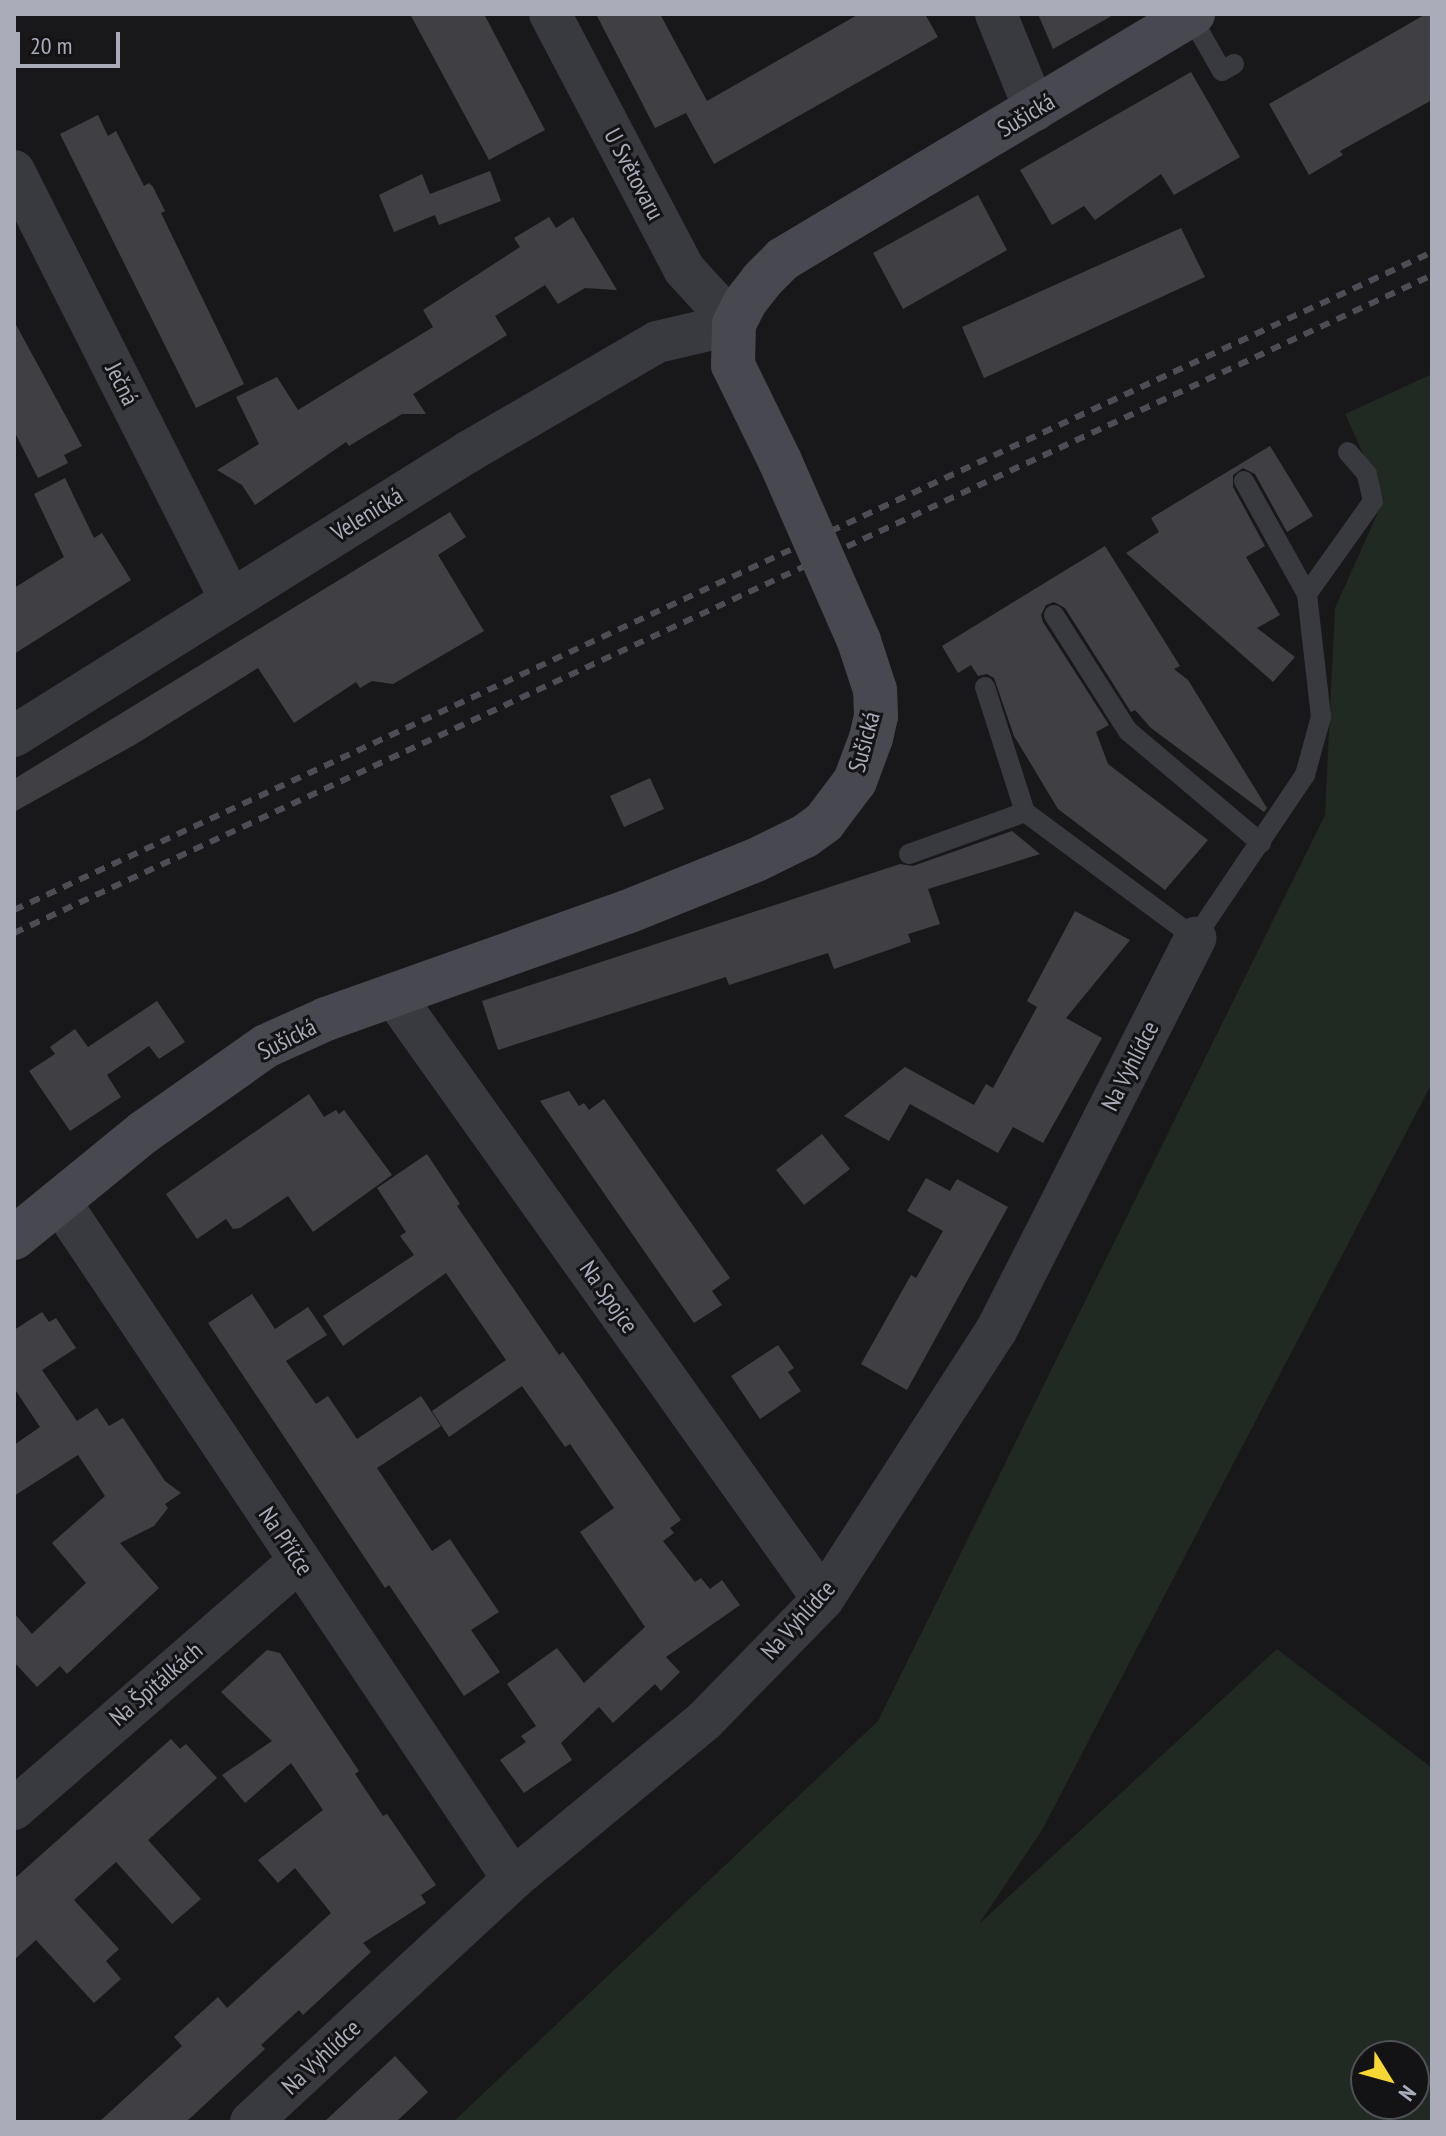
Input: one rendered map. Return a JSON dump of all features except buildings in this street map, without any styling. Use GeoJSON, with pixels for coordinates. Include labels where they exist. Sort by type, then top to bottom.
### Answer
{"type":"FeatureCollection","features":[{"type":"Feature","properties":{"kind":"street","name":"U Světovaru"},"geometry":{"type":"LineString","coordinates":[[550,14],[684,269],[734,324]]}},
{"type":"Feature","properties":{"kind":"street"},"geometry":{"type":"LineString","coordinates":[[996,14],[1035,110]]}},
{"type":"Feature","properties":{"kind":"street","name":"Sušická"},"geometry":{"type":"LineString","coordinates":[[14,1238],[144,1132],[266,1046],[326,1019],[641,906],[756,860],[805,836],[824,822],[855,781],[876,716],[875,690],[859,641],[780,461],[733,365],[734,324],[745,302],[783,259],[1191,15]]}},
{"type":"Feature","properties":{"kind":"street","name":"Ječná"},"geometry":{"type":"LineString","coordinates":[[14,171],[230,598]]}},
{"type":"Feature","properties":{"kind":"street","name":"Velenická"},"geometry":{"type":"LineString","coordinates":[[14,736],[230,598],[468,452],[657,342],[734,324]]}},
{"type":"Feature","properties":{"kind":"street","name":"Na Vyhlídce"},"geometry":{"type":"LineString","coordinates":[[251,2122],[513,1879],[705,1720],[823,1599],[996,1331],[1195,938]]}},
{"type":"Feature","properties":{"kind":"street","name":"Na Spojce"},"geometry":{"type":"LineString","coordinates":[[394,996],[823,1599]]}},
{"type":"Feature","properties":{"kind":"street","name":"Na Příčce"},"geometry":{"type":"LineString","coordinates":[[60,1202],[513,1879]]}},
{"type":"Feature","properties":{"kind":"street","name":"Na Špitálkách"},"geometry":{"type":"LineString","coordinates":[[14,1809],[299,1561]]}},
{"type":"Feature","properties":{"kind":"lane"},"geometry":{"type":"LineString","coordinates":[[1191,15],[1222,71],[1234,64]]}},
{"type":"Feature","properties":{"kind":"lane"},"geometry":{"type":"LineString","coordinates":[[1307,594],[1373,501],[1367,474],[1348,452]]}},
{"type":"Feature","properties":{"kind":"lane"},"geometry":{"type":"LineString","coordinates":[[985,687],[1025,812],[1195,938],[1305,775],[1321,717],[1307,594],[1244,481]]}},
{"type":"Feature","properties":{"kind":"lane"},"geometry":{"type":"LineString","coordinates":[[1054,615],[1128,731],[1261,843]]}},
{"type":"Feature","properties":{"kind":"lane"},"geometry":{"type":"LineString","coordinates":[[909,854],[1025,812]]}},
{"type":"Feature","properties":{"kind":"shaded area"},"geometry":{"type":"Polygon","coordinates":[[[1432,374],[1432,1083],[1042,1830],[979,1924],[1277,1649],[1432,1768],[1432,2122],[453,2122],[878,1721],[1325,815],[1335,608],[1384,499],[1345,414],[1432,374]]]}},
{"type":"Feature","properties":{"kind":"railway"},"geometry":{"type":"LineString","coordinates":[[14,910],[1432,252]]}},
{"type":"Feature","properties":{"kind":"railway"},"geometry":{"type":"LineString","coordinates":[[14,933],[1432,275]]}}]}
